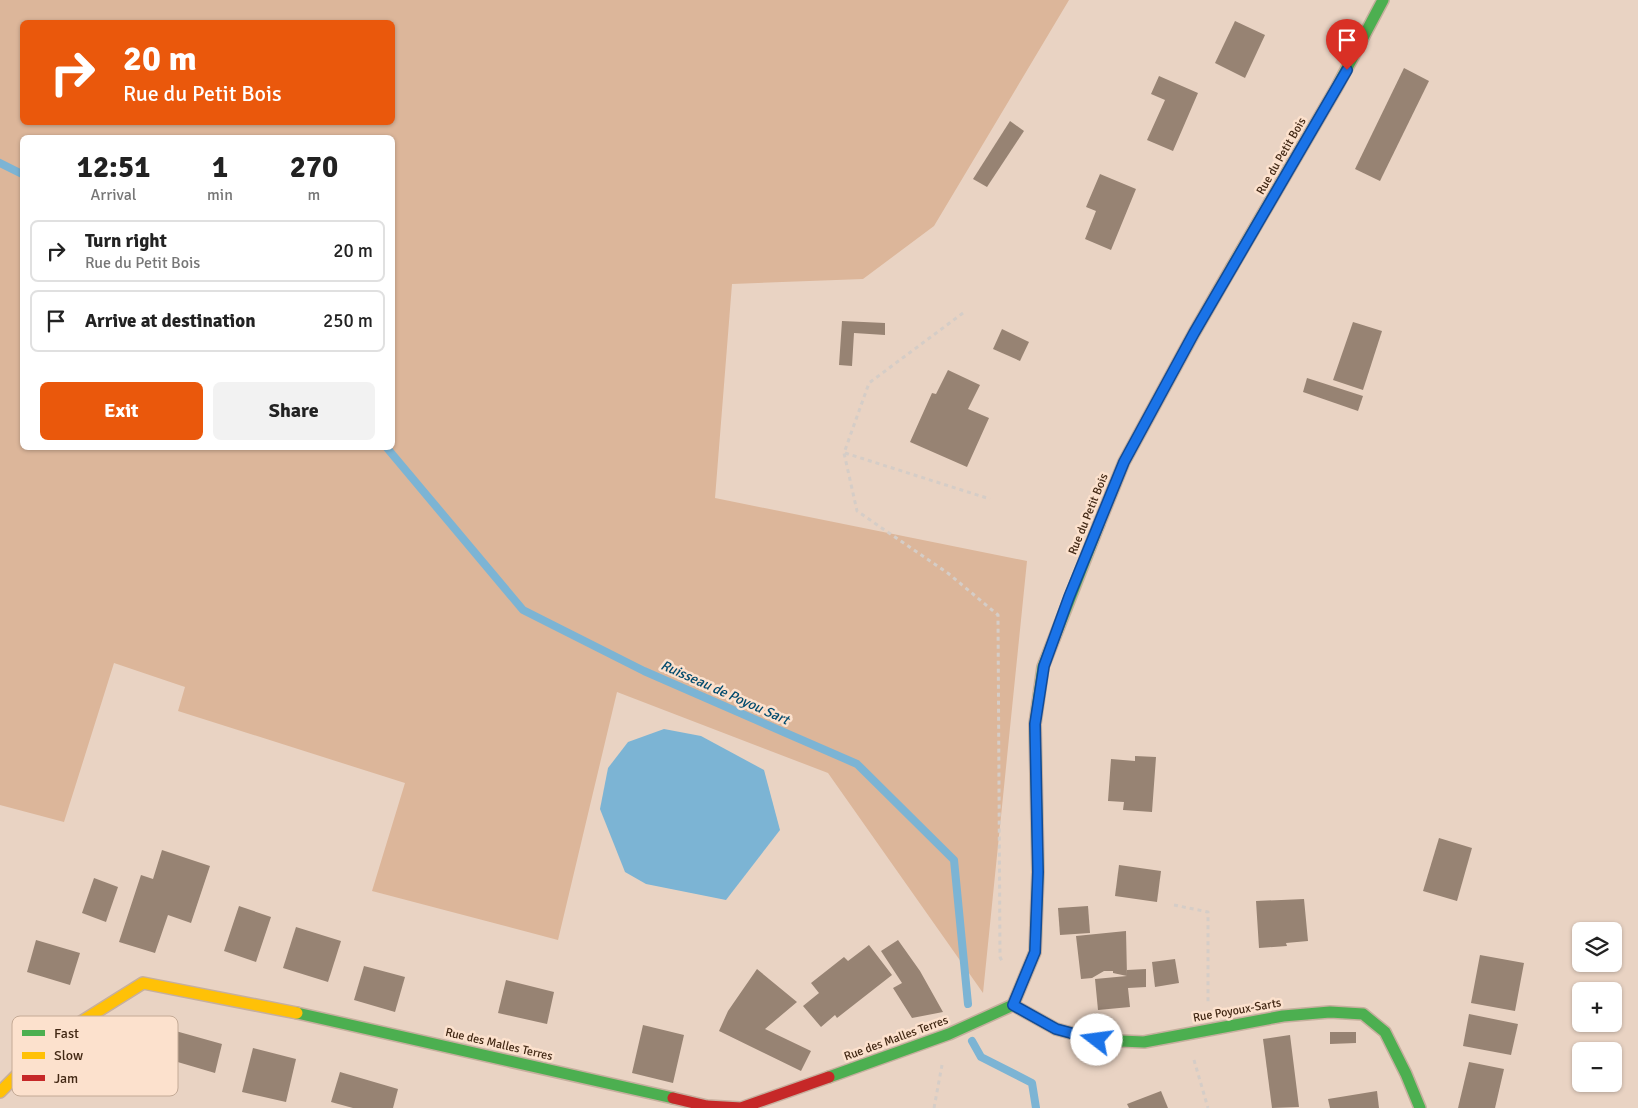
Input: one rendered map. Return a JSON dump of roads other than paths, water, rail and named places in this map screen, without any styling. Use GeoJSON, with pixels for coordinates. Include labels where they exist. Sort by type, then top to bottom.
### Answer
{"type":"FeatureCollection","features":[{"type":"Feature","properties":{"kind":"street","name":"Rue du Petit Bois"},"geometry":{"type":"LineString","coordinates":[[1013,1005],[1035,952],[1038,872],[1035,724],[1044,666],[1066,606],[1124,462],[1194,333],[1337,87],[1383,0]]}},
{"type":"Feature","properties":{"kind":"street","name":"Rue des Malles Terres"},"geometry":{"type":"LineString","coordinates":[[90,1016],[143,983],[320,1017],[707,1106],[741,1108],[949,1034],[1013,1005]]}},
{"type":"Feature","properties":{"kind":"street","name":"Rue Poyoux-Sarts"},"geometry":{"type":"LineString","coordinates":[[1013,1005],[1056,1029],[1097,1040],[1144,1042],[1283,1016],[1330,1012],[1363,1014],[1385,1032],[1406,1074],[1420,1108]]}},
{"type":"Feature","properties":{"kind":"street","name":"Rue des Malles Terres"},"geometry":{"type":"LineString","coordinates":[[0,1092],[12,1080]]}},
{"type":"Feature","properties":{"kind":"water"},"geometry":{"type":"Polygon","coordinates":[[[664,729],[701,736],[764,770],[780,830],[726,900],[646,884],[625,872],[600,809],[608,768],[628,742],[664,729]]]}},
{"type":"Feature","properties":{"kind":"waterway","name":"Ruisseau de Poyou Sart"},"geometry":{"type":"LineString","coordinates":[[0,163],[20,173]]}},
{"type":"Feature","properties":{"kind":"waterway","name":"Ruisseau de Poyou Sart"},"geometry":{"type":"LineString","coordinates":[[389,450],[523,610],[644,671],[857,764],[954,860],[968,1004]]}},
{"type":"Feature","properties":{"kind":"waterway","name":"Ruisseau de Poyou Sart"},"geometry":{"type":"LineString","coordinates":[[972,1041],[981,1057],[1032,1083],[1036,1108]]}}]}
